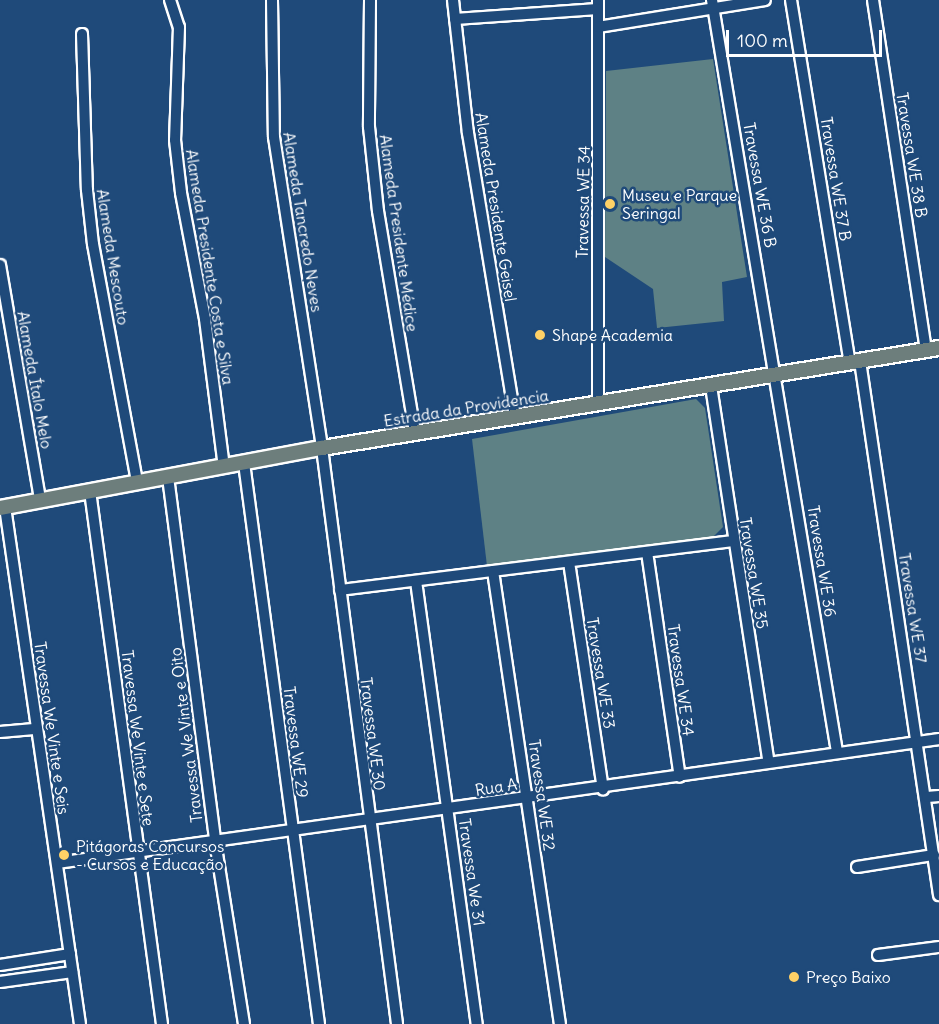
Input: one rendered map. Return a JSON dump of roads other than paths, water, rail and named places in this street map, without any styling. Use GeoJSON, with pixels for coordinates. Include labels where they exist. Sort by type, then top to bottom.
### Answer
{"type":"FeatureCollection","features":[{"type":"Feature","properties":{"kind":"main road","name":"Estrada da Providencia"},"geometry":{"type":"LineString","coordinates":[[2,507],[322,448],[932,349]]}},
{"type":"Feature","properties":{"kind":"street","name":"Alameda Presidente Costa e Silva"},"geometry":{"type":"LineString","coordinates":[[170,0],[179,27],[176,141],[181,193],[205,319],[224,467]]}},
{"type":"Feature","properties":{"kind":"street","name":"Alameda Tancredo Neves"},"geometry":{"type":"LineString","coordinates":[[272,0],[274,137],[322,448]]}},
{"type":"Feature","properties":{"kind":"street","name":"Alameda Presidente Médice"},"geometry":{"type":"LineString","coordinates":[[370,0],[369,127],[378,212],[415,433]]}},
{"type":"Feature","properties":{"kind":"street","name":"Alameda Presidente Geisel"},"geometry":{"type":"LineString","coordinates":[[453,0],[468,134],[515,417]]}},
{"type":"Feature","properties":{"kind":"street"},"geometry":{"type":"LineString","coordinates":[[598,27],[713,5],[765,0]]}},
{"type":"Feature","properties":{"kind":"street","name":"Travessa WE 37 B"},"geometry":{"type":"LineString","coordinates":[[791,0],[855,362]]}},
{"type":"Feature","properties":{"kind":"street","name":"Travessa WE 38 B"},"geometry":{"type":"LineString","coordinates":[[873,0],[932,349]]}},
{"type":"Feature","properties":{"kind":"street"},"geometry":{"type":"LineString","coordinates":[[455,19],[598,4]]}},
{"type":"Feature","properties":{"kind":"street","name":"Travessa WE 34"},"geometry":{"type":"LineString","coordinates":[[598,4],[598,405]]}},
{"type":"Feature","properties":{"kind":"street","name":"Travessa WE 36 B"},"geometry":{"type":"LineString","coordinates":[[713,5],[777,375]]}},
{"type":"Feature","properties":{"kind":"street","name":"Alameda Mescouto"},"geometry":{"type":"LineString","coordinates":[[82,34],[87,190],[93,244],[137,482]]}},
{"type":"Feature","properties":{"kind":"street","name":"Alameda Ítalo Melo"},"geometry":{"type":"LineString","coordinates":[[0,265],[40,500]]}},
{"type":"Feature","properties":{"kind":"street","name":"Travessa WE 37"},"geometry":{"type":"LineString","coordinates":[[855,362],[919,742],[939,895]]}},
{"type":"Feature","properties":{"kind":"street","name":"Travessa WE 36"},"geometry":{"type":"LineString","coordinates":[[777,375],[837,752]]}},
{"type":"Feature","properties":{"kind":"street","name":"Travessa WE 35"},"geometry":{"type":"LineString","coordinates":[[711,386],[769,763]]}},
{"type":"Feature","properties":{"kind":"street","name":"Travessa WE 30"},"geometry":{"type":"LineString","coordinates":[[322,448],[397,1024]]}},
{"type":"Feature","properties":{"kind":"street","name":"Travessa WE 29"},"geometry":{"type":"LineString","coordinates":[[244,463],[320,1024]]}},
{"type":"Feature","properties":{"kind":"street","name":"Travessa We Vinte e Oito"},"geometry":{"type":"LineString","coordinates":[[168,477],[215,841],[244,1024]]}},
{"type":"Feature","properties":{"kind":"street","name":"Travessa We Vinte e Sete"},"geometry":{"type":"LineString","coordinates":[[90,491],[162,1024]]}},
{"type":"Feature","properties":{"kind":"street","name":"Travessa We Vinte e Seis"},"geometry":{"type":"LineString","coordinates":[[2,507],[80,1024]]}},
{"type":"Feature","properties":{"kind":"street"},"geometry":{"type":"LineString","coordinates":[[340,591],[734,541]]}},
{"type":"Feature","properties":{"kind":"street","name":"Travessa WE 34"},"geometry":{"type":"LineString","coordinates":[[647,552],[680,777]]}},
{"type":"Feature","properties":{"kind":"street","name":"Travessa WE 33"},"geometry":{"type":"LineString","coordinates":[[569,561],[603,789]]}},
{"type":"Feature","properties":{"kind":"street","name":"Travessa WE 32"},"geometry":{"type":"LineString","coordinates":[[493,571],[560,1024]]}},
{"type":"Feature","properties":{"kind":"street","name":"Travessa We 31"},"geometry":{"type":"LineString","coordinates":[[416,581],[477,1024]]}},
{"type":"Feature","properties":{"kind":"street"},"geometry":{"type":"LineString","coordinates":[[0,732],[37,729]]}},
{"type":"Feature","properties":{"kind":"street","name":"Rua A"},"geometry":{"type":"LineString","coordinates":[[57,863],[449,810],[528,797],[603,789],[837,752],[939,739]]}},
{"type":"Feature","properties":{"kind":"street"},"geometry":{"type":"LineString","coordinates":[[927,797],[939,796]]}},
{"type":"Feature","properties":{"kind":"street"},"geometry":{"type":"LineString","coordinates":[[857,867],[934,855]]}},
{"type":"Feature","properties":{"kind":"street"},"geometry":{"type":"LineString","coordinates":[[878,955],[939,947]]}},
{"type":"Feature","properties":{"kind":"street"},"geometry":{"type":"LineString","coordinates":[[0,964],[70,954]]}},
{"type":"Feature","properties":{"kind":"street"},"geometry":{"type":"LineString","coordinates":[[0,982],[72,972]]}},
{"type":"Feature","properties":{"kind":"place","name":"Museu e Parque Seringal"},"geometry":{"type":"Point","coordinates":[610,204]}},
{"type":"Feature","properties":{"kind":"place","name":"Shape Academia"},"geometry":{"type":"Point","coordinates":[540,335]}},
{"type":"Feature","properties":{"kind":"place","name":"Pitágoras Concursos - Cursos e Educação"},"geometry":{"type":"Point","coordinates":[64,855]}},
{"type":"Feature","properties":{"kind":"place","name":"Preço Baixo"},"geometry":{"type":"Point","coordinates":[794,977]}}]}
